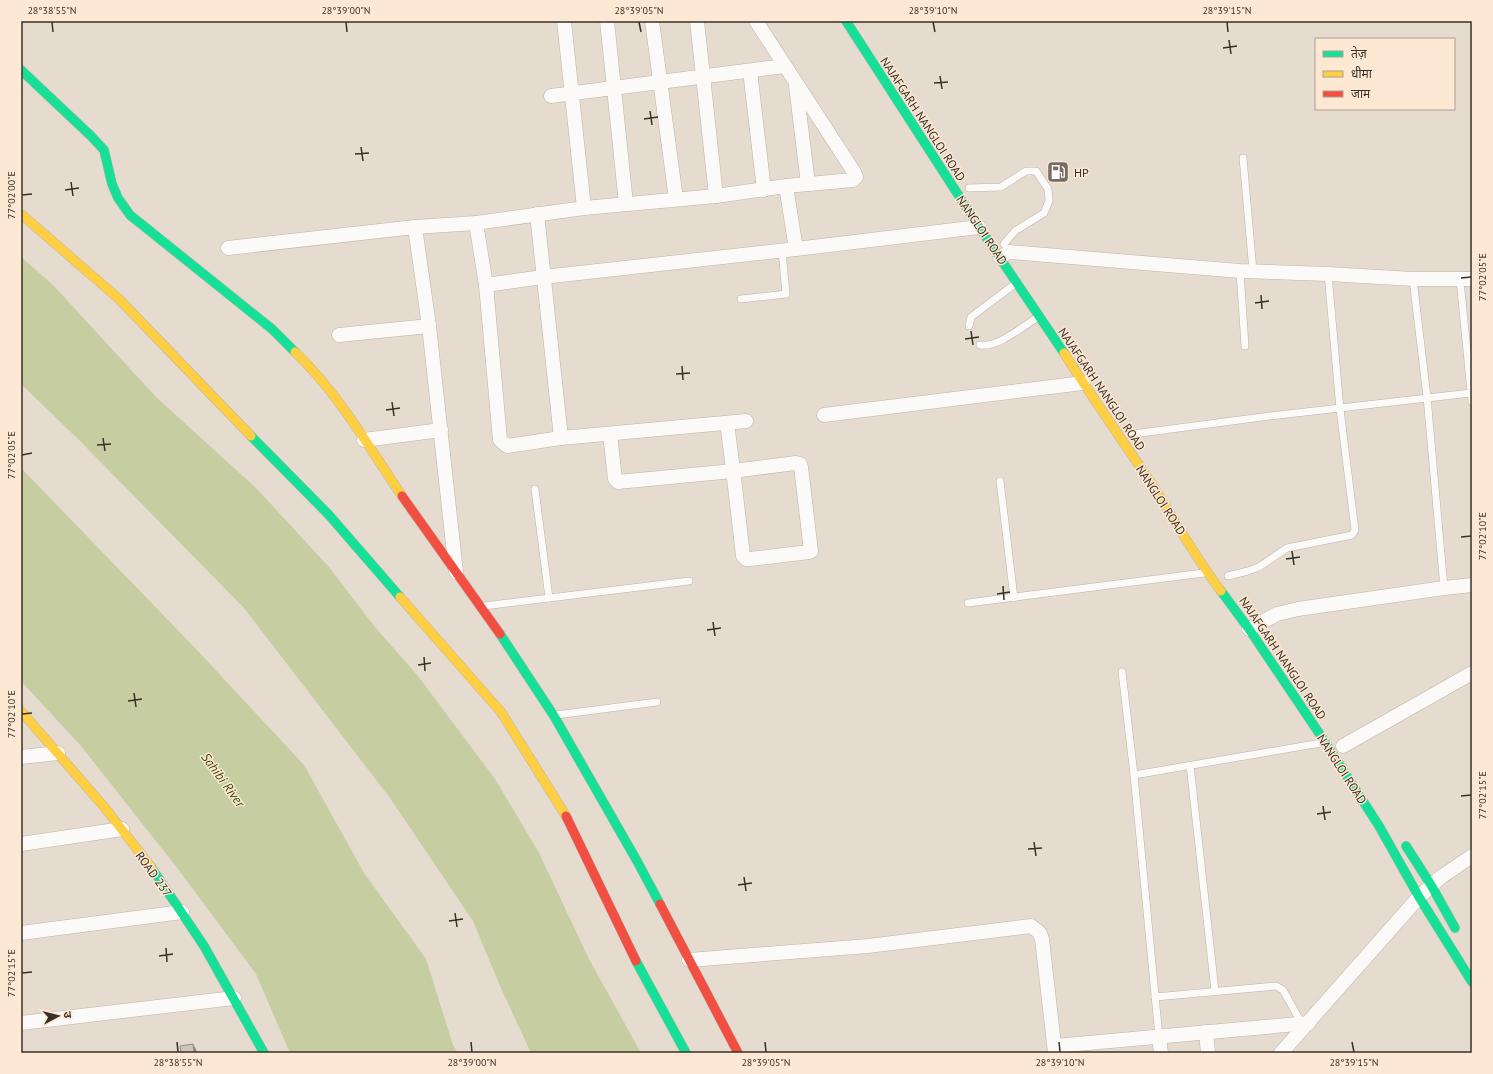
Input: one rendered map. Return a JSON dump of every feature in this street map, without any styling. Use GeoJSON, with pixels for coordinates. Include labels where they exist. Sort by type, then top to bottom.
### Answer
{"type":"FeatureCollection","features":[{"type":"Feature","properties":{"kind":"street"},"geometry":{"type":"LineString","coordinates":[[564,21],[584,208]]}},
{"type":"Feature","properties":{"kind":"street"},"geometry":{"type":"LineString","coordinates":[[607,21],[626,204]]}},
{"type":"Feature","properties":{"kind":"street"},"geometry":{"type":"LineString","coordinates":[[652,21],[676,199]]}},
{"type":"Feature","properties":{"kind":"street"},"geometry":{"type":"LineString","coordinates":[[697,21],[716,196]]}},
{"type":"Feature","properties":{"kind":"street"},"geometry":{"type":"LineString","coordinates":[[228,248],[415,227],[476,223],[584,208],[716,196],[786,186],[851,180],[856,178],[756,21]]}},
{"type":"Feature","properties":{"kind":"street","name":"NANGLOI ROAD"},"geometry":{"type":"LineString","coordinates":[[846,21],[979,227],[1003,248],[1017,282],[1151,484],[1207,573],[1257,624],[1325,742],[1379,826],[1419,897],[1472,982]]}},
{"type":"Feature","properties":{"kind":"street"},"geometry":{"type":"LineString","coordinates":[[551,96],[784,66]]}},
{"type":"Feature","properties":{"kind":"street"},"geometry":{"type":"LineString","coordinates":[[21,70],[104,150],[112,184],[118,198],[130,215],[272,329],[320,379],[339,403],[457,575],[481,606],[554,716],[637,861],[738,1053]]}},
{"type":"Feature","properties":{"kind":"street"},"geometry":{"type":"LineString","coordinates":[[750,71],[764,190]]}},
{"type":"Feature","properties":{"kind":"street"},"geometry":{"type":"LineString","coordinates":[[796,84],[808,184]]}},
{"type":"Feature","properties":{"kind":"street"},"geometry":{"type":"LineString","coordinates":[[786,186],[796,249]]}},
{"type":"Feature","properties":{"kind":"street"},"geometry":{"type":"LineString","coordinates":[[21,214],[118,299],[240,425],[279,463],[328,515],[501,712],[563,810],[630,950],[686,1053]]}},
{"type":"Feature","properties":{"kind":"street"},"geometry":{"type":"LineString","coordinates":[[537,214],[561,438]]}},
{"type":"Feature","properties":{"kind":"street"},"geometry":{"type":"LineString","coordinates":[[476,223],[486,285],[500,440],[507,446],[561,438],[746,421]]}},
{"type":"Feature","properties":{"kind":"street"},"geometry":{"type":"LineString","coordinates":[[415,227],[429,326],[457,575]]}},
{"type":"Feature","properties":{"kind":"street"},"geometry":{"type":"LineString","coordinates":[[486,285],[543,277],[782,251],[979,227]]}},
{"type":"Feature","properties":{"kind":"street"},"geometry":{"type":"LineString","coordinates":[[1003,248],[1246,271],[1414,279],[1466,279]]}},
{"type":"Feature","properties":{"kind":"street"},"geometry":{"type":"LineString","coordinates":[[1003,248],[1018,265]]}},
{"type":"Feature","properties":{"kind":"street"},"geometry":{"type":"LineString","coordinates":[[339,335],[429,326]]}},
{"type":"Feature","properties":{"kind":"street"},"geometry":{"type":"LineString","coordinates":[[824,415],[1084,383]]}},
{"type":"Feature","properties":{"kind":"street"},"geometry":{"type":"LineString","coordinates":[[610,434],[615,479],[618,482],[733,471],[796,463],[800,464],[811,551],[746,559],[743,556],[733,471],[727,423]]}},
{"type":"Feature","properties":{"kind":"street"},"geometry":{"type":"LineString","coordinates":[[364,440],[441,430]]}},
{"type":"Feature","properties":{"kind":"street"},"geometry":{"type":"LineString","coordinates":[[1257,624],[1277,614],[1298,609],[1472,585]]}},
{"type":"Feature","properties":{"kind":"street"},"geometry":{"type":"LineString","coordinates":[[1343,747],[1472,673]]}},
{"type":"Feature","properties":{"kind":"street","name":"ROAD 237"},"geometry":{"type":"LineString","coordinates":[[21,711],[122,829],[182,912],[234,998],[264,1053]]}},
{"type":"Feature","properties":{"kind":"street"},"geometry":{"type":"LineString","coordinates":[[21,757],[58,753]]}},
{"type":"Feature","properties":{"kind":"street"},"geometry":{"type":"LineString","coordinates":[[21,844],[122,829]]}},
{"type":"Feature","properties":{"kind":"street"},"geometry":{"type":"LineString","coordinates":[[1403,841],[1431,885],[1461,939]]}},
{"type":"Feature","properties":{"kind":"street"},"geometry":{"type":"LineString","coordinates":[[1281,1053],[1419,897],[1450,870],[1472,856]]}},
{"type":"Feature","properties":{"kind":"street"},"geometry":{"type":"LineString","coordinates":[[21,933],[182,912]]}},
{"type":"Feature","properties":{"kind":"street"},"geometry":{"type":"LineString","coordinates":[[689,960],[868,946],[1031,926],[1039,932],[1042,940],[1055,1050],[1206,1032],[1306,1024]]}},
{"type":"Feature","properties":{"kind":"street"},"geometry":{"type":"LineString","coordinates":[[21,1023],[234,998]]}},
{"type":"Feature","properties":{"kind":"street"},"geometry":{"type":"LineString","coordinates":[[1206,1032],[1208,1053]]}},
{"type":"Feature","properties":{"kind":"street"},"geometry":{"type":"LineString","coordinates":[[1159,1037],[1160,1053]]}},
{"type":"Feature","properties":{"kind":"lane"},"geometry":{"type":"LineString","coordinates":[[1243,158],[1246,271],[1245,346]]}},
{"type":"Feature","properties":{"kind":"lane"},"geometry":{"type":"LineString","coordinates":[[969,188],[1001,187],[1026,171],[1036,171],[1048,189],[1049,201],[1044,213],[1015,231],[1003,248]]}},
{"type":"Feature","properties":{"kind":"lane"},"geometry":{"type":"LineString","coordinates":[[741,299],[786,294],[782,251]]}},
{"type":"Feature","properties":{"kind":"lane"},"geometry":{"type":"LineString","coordinates":[[1228,576],[1248,571],[1263,565],[1286,548],[1347,536],[1354,533],[1356,527],[1340,409],[1328,274]]}},
{"type":"Feature","properties":{"kind":"lane"},"geometry":{"type":"LineString","coordinates":[[1414,279],[1427,398],[1444,588]]}},
{"type":"Feature","properties":{"kind":"lane"},"geometry":{"type":"LineString","coordinates":[[1466,279],[1472,402]]}},
{"type":"Feature","properties":{"kind":"lane"},"geometry":{"type":"LineString","coordinates":[[969,326],[971,317],[1017,282]]}},
{"type":"Feature","properties":{"kind":"lane"},"geometry":{"type":"LineString","coordinates":[[980,345],[985,346],[995,344],[1040,315]]}},
{"type":"Feature","properties":{"kind":"lane"},"geometry":{"type":"LineString","coordinates":[[1133,434],[1270,416],[1471,393]]}},
{"type":"Feature","properties":{"kind":"lane"},"geometry":{"type":"LineString","coordinates":[[1000,482],[1014,598]]}},
{"type":"Feature","properties":{"kind":"lane"},"geometry":{"type":"LineString","coordinates":[[535,489],[549,598]]}},
{"type":"Feature","properties":{"kind":"lane"},"geometry":{"type":"LineString","coordinates":[[968,603],[1207,573]]}},
{"type":"Feature","properties":{"kind":"lane"},"geometry":{"type":"LineString","coordinates":[[481,606],[689,581]]}},
{"type":"Feature","properties":{"kind":"lane"},"geometry":{"type":"LineString","coordinates":[[1122,672],[1134,775],[1159,1037]]}},
{"type":"Feature","properties":{"kind":"lane"},"geometry":{"type":"LineString","coordinates":[[554,716],[657,702]]}},
{"type":"Feature","properties":{"kind":"lane"},"geometry":{"type":"LineString","coordinates":[[1134,775],[1325,742]]}},
{"type":"Feature","properties":{"kind":"lane"},"geometry":{"type":"LineString","coordinates":[[1190,765],[1215,991]]}},
{"type":"Feature","properties":{"kind":"lane"},"geometry":{"type":"LineString","coordinates":[[1155,997],[1279,987],[1283,990],[1306,1024]]}},
{"type":"Feature","properties":{"kind":"water"},"geometry":{"type":"Polygon","coordinates":[[[21,257],[53,285],[156,397],[257,489],[328,566],[375,627],[418,676],[495,779],[539,853],[589,959],[641,1053],[531,1053],[500,986],[473,921],[390,798],[244,608],[79,440],[21,384],[21,257]]]}},
{"type":"Feature","properties":{"kind":"water","name":"Sahibi River"},"geometry":{"type":"Polygon","coordinates":[[[21,468],[197,650],[304,765],[364,873],[426,959],[453,1045],[458,1053],[290,1053],[256,974],[178,869],[81,746],[21,681],[21,468]]]}},
{"type":"Feature","properties":{"kind":"building"},"geometry":{"type":"Polygon","coordinates":[[[193,1044],[194,1053],[181,1053],[180,1046],[193,1044]]]}},
{"type":"Feature","properties":{"kind":"traffic: fast"},"geometry":{"type":"LineString","coordinates":[[846,21],[979,227],[1064,353]]}},
{"type":"Feature","properties":{"kind":"traffic: fast"},"geometry":{"type":"LineString","coordinates":[[21,70],[104,150],[112,184],[118,198],[130,215],[272,329],[295,352]]}},
{"type":"Feature","properties":{"kind":"traffic: fast"},"geometry":{"type":"LineString","coordinates":[[251,436],[329,515],[400,597]]}},
{"type":"Feature","properties":{"kind":"traffic: fast"},"geometry":{"type":"LineString","coordinates":[[1221,591],[1249,629],[1325,742],[1379,826],[1419,897],[1472,982]]}},
{"type":"Feature","properties":{"kind":"traffic: fast"},"geometry":{"type":"LineString","coordinates":[[500,634],[554,716],[660,904]]}},
{"type":"Feature","properties":{"kind":"traffic: fast"},"geometry":{"type":"LineString","coordinates":[[1406,846],[1431,885],[1455,928]]}},
{"type":"Feature","properties":{"kind":"traffic: fast"},"geometry":{"type":"LineString","coordinates":[[151,867],[204,946],[264,1053]]}},
{"type":"Feature","properties":{"kind":"traffic: fast"},"geometry":{"type":"LineString","coordinates":[[636,961],[686,1053]]}},
{"type":"Feature","properties":{"kind":"traffic: slow"},"geometry":{"type":"LineString","coordinates":[[21,214],[119,299],[251,436]]}},
{"type":"Feature","properties":{"kind":"traffic: slow"},"geometry":{"type":"LineString","coordinates":[[295,352],[311,368],[339,403],[402,496]]}},
{"type":"Feature","properties":{"kind":"traffic: slow"},"geometry":{"type":"LineString","coordinates":[[1064,353],[1151,483],[1202,565],[1221,591]]}},
{"type":"Feature","properties":{"kind":"traffic: slow"},"geometry":{"type":"LineString","coordinates":[[400,597],[501,712],[566,816]]}},
{"type":"Feature","properties":{"kind":"traffic: slow"},"geometry":{"type":"LineString","coordinates":[[21,711],[105,808],[151,867]]}},
{"type":"Feature","properties":{"kind":"traffic: jam"},"geometry":{"type":"LineString","coordinates":[[402,496],[500,634]]}},
{"type":"Feature","properties":{"kind":"traffic: jam"},"geometry":{"type":"LineString","coordinates":[[566,816],[636,961]]}},
{"type":"Feature","properties":{"kind":"traffic: jam"},"geometry":{"type":"LineString","coordinates":[[660,904],[738,1053]]}},
{"type":"Feature","properties":{"kind":"place","name":"HP"},"geometry":{"type":"Point","coordinates":[1058,172]}}]}
